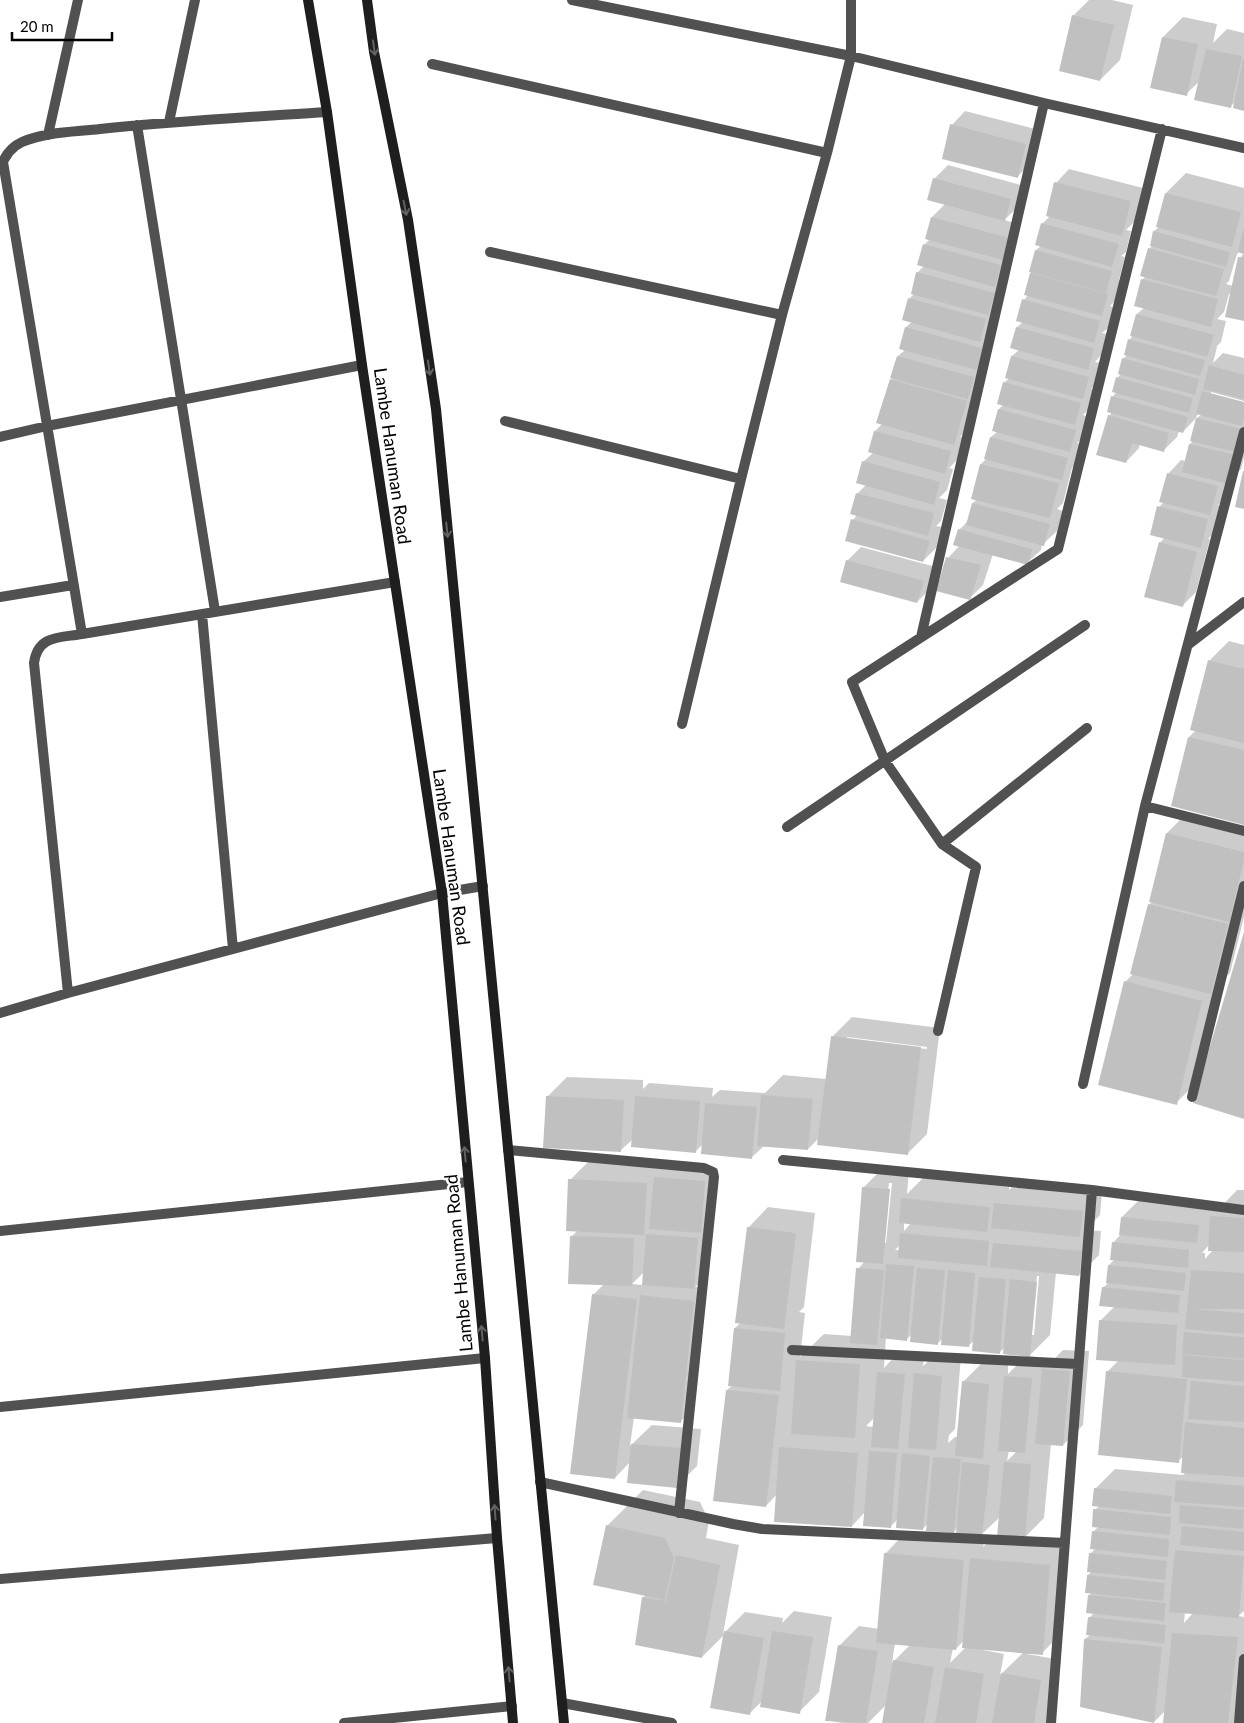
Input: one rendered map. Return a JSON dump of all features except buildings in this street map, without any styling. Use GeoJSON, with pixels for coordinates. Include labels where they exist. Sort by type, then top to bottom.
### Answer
{"type":"FeatureCollection","features":[{"type":"Feature","properties":{"kind":"street"},"geometry":{"type":"LineString","coordinates":[[48,135],[78,0]]}},
{"type":"Feature","properties":{"kind":"street"},"geometry":{"type":"LineString","coordinates":[[169,122],[195,0]]}},
{"type":"Feature","properties":{"kind":"street","name":"Lambe Hanuman Road"},"geometry":{"type":"LineString","coordinates":[[308,0],[327,112],[362,365],[442,893],[484,1358],[513,1723]]}},
{"type":"Feature","properties":{"kind":"street"},"geometry":{"type":"LineString","coordinates":[[367,0],[374,52],[408,220],[436,409],[564,1723]]}},
{"type":"Feature","properties":{"kind":"street"},"geometry":{"type":"LineString","coordinates":[[572,0],[851,56],[1044,103],[1244,148]]}},
{"type":"Feature","properties":{"kind":"street"},"geometry":{"type":"LineString","coordinates":[[682,724],[782,315],[827,153],[851,56],[851,0]]}},
{"type":"Feature","properties":{"kind":"street"},"geometry":{"type":"LineString","coordinates":[[432,64],[827,153]]}},
{"type":"Feature","properties":{"kind":"street"},"geometry":{"type":"LineString","coordinates":[[921,637],[1044,103]]}},
{"type":"Feature","properties":{"kind":"street"},"geometry":{"type":"LineString","coordinates":[[82,634],[1,167],[12,148],[23,142],[48,135],[169,122],[327,112]]}},
{"type":"Feature","properties":{"kind":"street"},"geometry":{"type":"LineString","coordinates":[[137,125],[215,611]]}},
{"type":"Feature","properties":{"kind":"street"},"geometry":{"type":"LineString","coordinates":[[938,1031],[976,867],[942,844],[885,761],[852,682],[1058,549],[1162,129]]}},
{"type":"Feature","properties":{"kind":"street"},"geometry":{"type":"LineString","coordinates":[[490,252],[782,315]]}},
{"type":"Feature","properties":{"kind":"street"},"geometry":{"type":"LineString","coordinates":[[0,437],[47,426],[362,365]]}},
{"type":"Feature","properties":{"kind":"street"},"geometry":{"type":"LineString","coordinates":[[505,421],[741,479]]}},
{"type":"Feature","properties":{"kind":"street"},"geometry":{"type":"LineString","coordinates":[[1083,1084],[1145,806],[1244,432]]}},
{"type":"Feature","properties":{"kind":"street"},"geometry":{"type":"LineString","coordinates":[[68,993],[34,663],[36,652],[42,643],[51,639],[395,582]]}},
{"type":"Feature","properties":{"kind":"street"},"geometry":{"type":"LineString","coordinates":[[0,597],[73,585]]}},
{"type":"Feature","properties":{"kind":"street"},"geometry":{"type":"LineString","coordinates":[[1189,644],[1244,602]]}},
{"type":"Feature","properties":{"kind":"street"},"geometry":{"type":"LineString","coordinates":[[202,614],[233,949]]}},
{"type":"Feature","properties":{"kind":"street"},"geometry":{"type":"LineString","coordinates":[[787,827],[1086,625]]}},
{"type":"Feature","properties":{"kind":"street"},"geometry":{"type":"LineString","coordinates":[[942,844],[1087,728]]}},
{"type":"Feature","properties":{"kind":"street"},"geometry":{"type":"LineString","coordinates":[[1145,806],[1244,831]]}},
{"type":"Feature","properties":{"kind":"street"},"geometry":{"type":"LineString","coordinates":[[0,1013],[442,893],[482,886]]}},
{"type":"Feature","properties":{"kind":"street"},"geometry":{"type":"LineString","coordinates":[[1192,1097],[1244,886]]}},
{"type":"Feature","properties":{"kind":"street"},"geometry":{"type":"LineString","coordinates":[[508,1150],[704,1168],[713,1172],[679,1513]]}},
{"type":"Feature","properties":{"kind":"street"},"geometry":{"type":"LineString","coordinates":[[783,1160],[1092,1190],[1244,1210]]}},
{"type":"Feature","properties":{"kind":"street"},"geometry":{"type":"LineString","coordinates":[[0,1231],[468,1182]]}},
{"type":"Feature","properties":{"kind":"street"},"geometry":{"type":"LineString","coordinates":[[1051,1723],[1092,1190]]}},
{"type":"Feature","properties":{"kind":"street"},"geometry":{"type":"LineString","coordinates":[[792,1350],[1078,1364]]}},
{"type":"Feature","properties":{"kind":"street"},"geometry":{"type":"LineString","coordinates":[[0,1407],[484,1358]]}},
{"type":"Feature","properties":{"kind":"street"},"geometry":{"type":"LineString","coordinates":[[540,1482],[679,1513],[762,1529],[1064,1543]]}},
{"type":"Feature","properties":{"kind":"street"},"geometry":{"type":"LineString","coordinates":[[0,1578],[497,1538]]}},
{"type":"Feature","properties":{"kind":"street"},"geometry":{"type":"LineString","coordinates":[[1239,1723],[1244,1659]]}},
{"type":"Feature","properties":{"kind":"street"},"geometry":{"type":"LineString","coordinates":[[562,1703],[672,1723]]}},
{"type":"Feature","properties":{"kind":"street"},"geometry":{"type":"LineString","coordinates":[[344,1723],[512,1706]]}}]}
